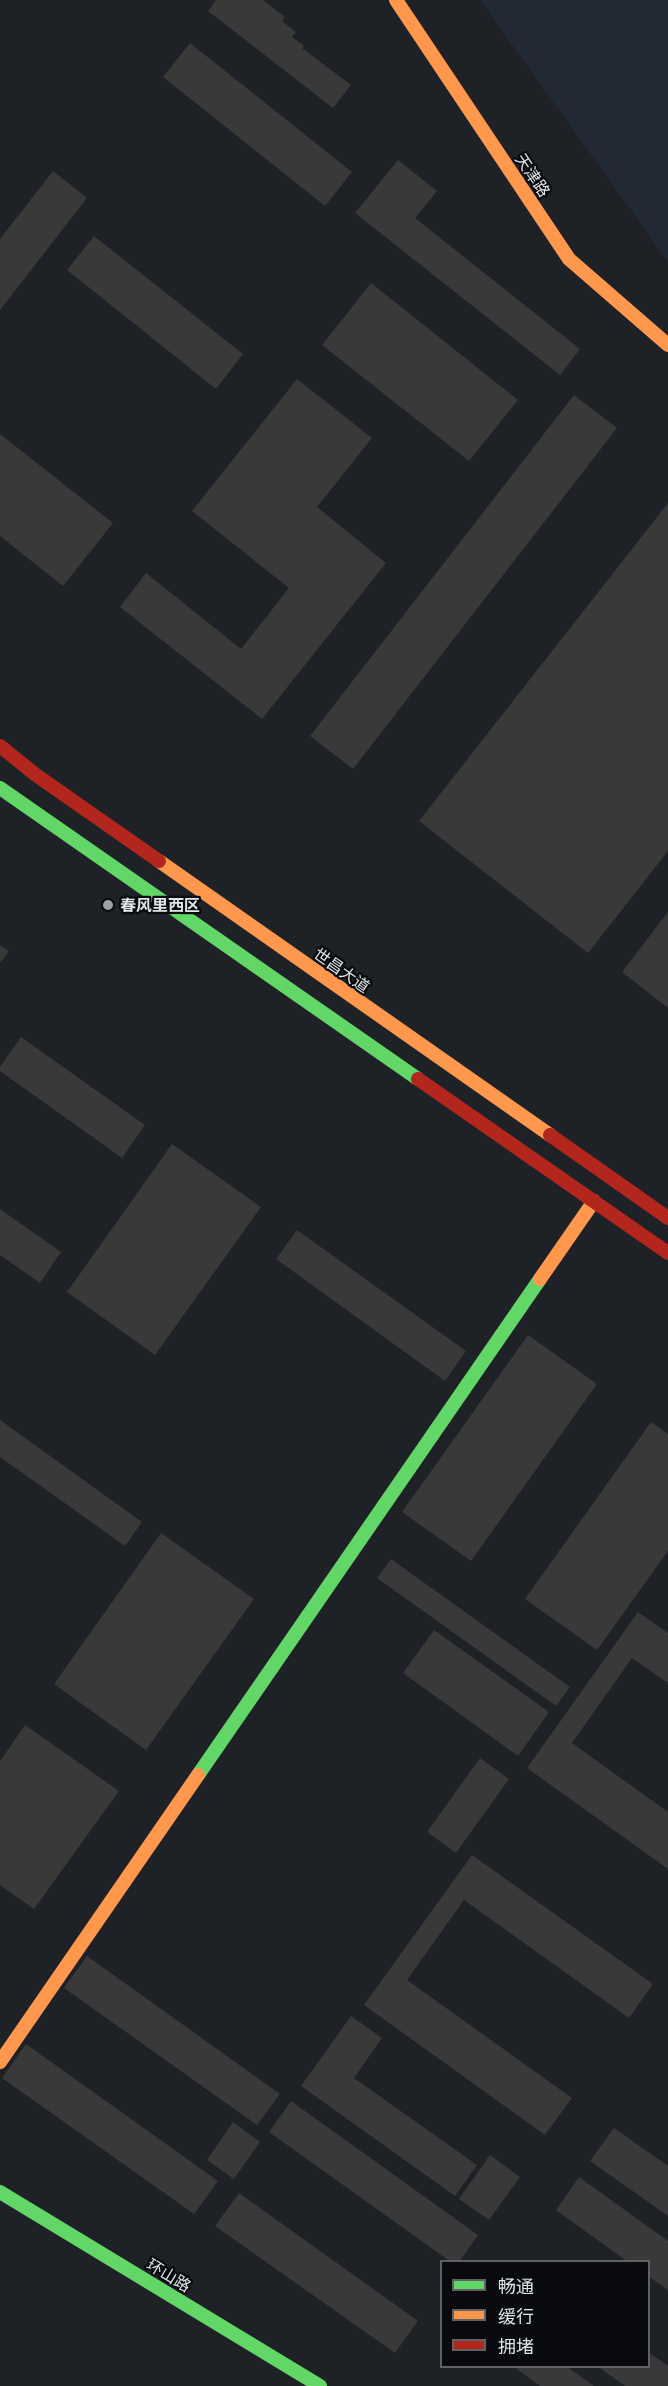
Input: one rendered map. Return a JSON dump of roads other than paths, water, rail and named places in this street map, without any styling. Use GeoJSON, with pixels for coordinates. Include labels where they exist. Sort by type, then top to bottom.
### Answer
{"type":"FeatureCollection","features":[{"type":"Feature","properties":{"kind":"main road","name":"天津路"},"geometry":{"type":"LineString","coordinates":[[396,0],[569,259],[668,345]]}},
{"type":"Feature","properties":{"kind":"main road","name":"世昌大道"},"geometry":{"type":"LineString","coordinates":[[0,746],[36,775],[668,1218]]}},
{"type":"Feature","properties":{"kind":"main road"},"geometry":{"type":"LineString","coordinates":[[0,788],[668,1253]]}},
{"type":"Feature","properties":{"kind":"main road"},"geometry":{"type":"LineString","coordinates":[[0,2062],[594,1201]]}},
{"type":"Feature","properties":{"kind":"main road","name":"环山路"},"geometry":{"type":"LineString","coordinates":[[0,2192],[320,2386]]}},
{"type":"Feature","properties":{"kind":"place","name":"春风里西区"},"geometry":{"type":"Point","coordinates":[108,905]}}]}
